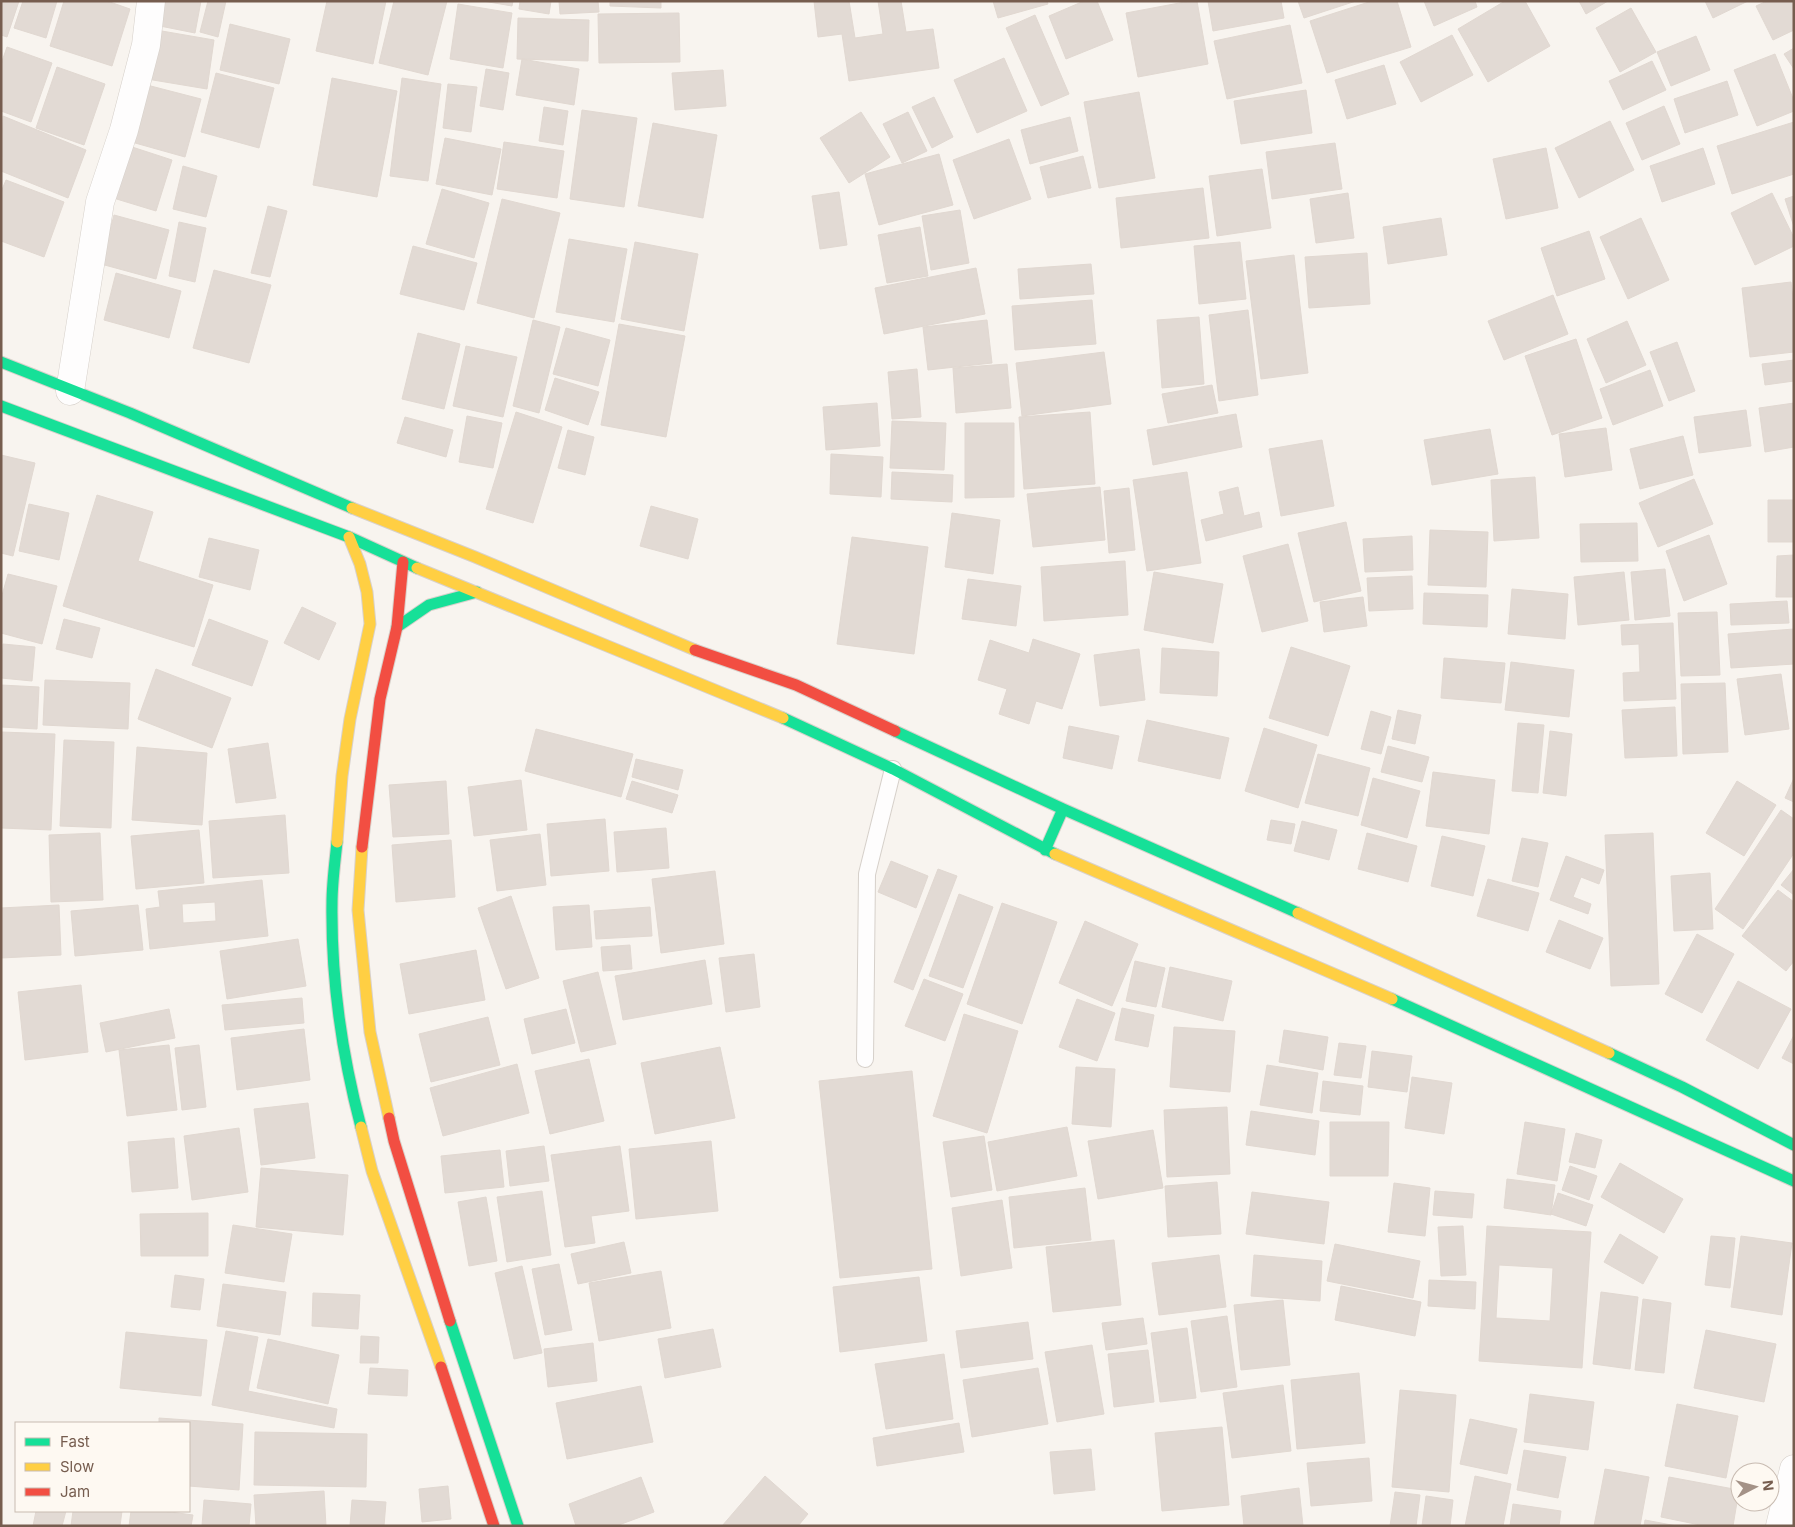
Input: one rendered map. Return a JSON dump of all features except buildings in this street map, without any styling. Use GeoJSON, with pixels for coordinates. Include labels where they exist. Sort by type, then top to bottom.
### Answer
{"type":"FeatureCollection","features":[{"type":"Feature","properties":{"kind":"main road"},"geometry":{"type":"LineString","coordinates":[[1,362],[70,391],[130,413],[356,510],[475,557],[715,658],[796,685],[1063,810],[1472,990],[1656,1075],[1794,1145]]}},
{"type":"Feature","properties":{"kind":"main road"},"geometry":{"type":"LineString","coordinates":[[1,406],[349,537],[403,562],[794,722],[893,769],[1045,850],[1444,1021],[1794,1182]]}},
{"type":"Feature","properties":{"kind":"main road"},"geometry":{"type":"LineString","coordinates":[[349,537],[360,564],[367,592],[370,624],[350,719],[342,776],[332,902],[334,965],[342,1026],[356,1113],[372,1171],[434,1346],[494,1526]]}},
{"type":"Feature","properties":{"kind":"main road"},"geometry":{"type":"LineString","coordinates":[[403,562],[397,627],[380,698],[363,830],[358,910],[370,1032],[394,1141],[466,1376],[518,1526]]}},
{"type":"Feature","properties":{"kind":"main road"},"geometry":{"type":"LineString","coordinates":[[397,627],[429,605],[477,592]]}},
{"type":"Feature","properties":{"kind":"main road"},"geometry":{"type":"LineString","coordinates":[[1045,850],[1063,810]]}},
{"type":"Feature","properties":{"kind":"street"},"geometry":{"type":"LineString","coordinates":[[70,391],[100,202],[124,130],[146,45],[151,1]]}},
{"type":"Feature","properties":{"kind":"street"},"geometry":{"type":"LineString","coordinates":[[1780,1526],[1794,1469]]}},
{"type":"Feature","properties":{"kind":"lane"},"geometry":{"type":"LineString","coordinates":[[865,1059],[867,874],[893,769]]}},
{"type":"Feature","properties":{"kind":"traffic: fast"},"geometry":{"type":"LineString","coordinates":[[1,362],[130,413],[352,508]]}},
{"type":"Feature","properties":{"kind":"traffic: fast"},"geometry":{"type":"LineString","coordinates":[[1,406],[349,537],[417,568]]}},
{"type":"Feature","properties":{"kind":"traffic: fast"},"geometry":{"type":"LineString","coordinates":[[397,627],[429,605],[477,592]]}},
{"type":"Feature","properties":{"kind":"traffic: fast"},"geometry":{"type":"LineString","coordinates":[[783,718],[893,769],[1055,854]]}},
{"type":"Feature","properties":{"kind":"traffic: fast"},"geometry":{"type":"LineString","coordinates":[[895,731],[1063,809],[1298,913]]}},
{"type":"Feature","properties":{"kind":"traffic: fast"},"geometry":{"type":"LineString","coordinates":[[1045,850],[1063,809]]}},
{"type":"Feature","properties":{"kind":"traffic: fast"},"geometry":{"type":"LineString","coordinates":[[337,842],[332,903],[333,960],[343,1044],[361,1127]]}},
{"type":"Feature","properties":{"kind":"traffic: fast"},"geometry":{"type":"LineString","coordinates":[[1392,999],[1794,1181]]}},
{"type":"Feature","properties":{"kind":"traffic: fast"},"geometry":{"type":"LineString","coordinates":[[1609,1053],[1682,1087],[1794,1145]]}},
{"type":"Feature","properties":{"kind":"traffic: fast"},"geometry":{"type":"LineString","coordinates":[[450,1321],[518,1526]]}},
{"type":"Feature","properties":{"kind":"traffic: slow"},"geometry":{"type":"LineString","coordinates":[[352,508],[475,557],[695,650]]}},
{"type":"Feature","properties":{"kind":"traffic: slow"},"geometry":{"type":"LineString","coordinates":[[337,842],[342,776],[350,719],[370,624],[367,592],[360,564],[349,537]]}},
{"type":"Feature","properties":{"kind":"traffic: slow"},"geometry":{"type":"LineString","coordinates":[[417,568],[783,718]]}},
{"type":"Feature","properties":{"kind":"traffic: slow"},"geometry":{"type":"LineString","coordinates":[[362,847],[358,910],[370,1032],[389,1118]]}},
{"type":"Feature","properties":{"kind":"traffic: slow"},"geometry":{"type":"LineString","coordinates":[[1055,854],[1392,999]]}},
{"type":"Feature","properties":{"kind":"traffic: slow"},"geometry":{"type":"LineString","coordinates":[[1298,913],[1609,1053]]}},
{"type":"Feature","properties":{"kind":"traffic: slow"},"geometry":{"type":"LineString","coordinates":[[361,1127],[372,1171],[441,1367]]}},
{"type":"Feature","properties":{"kind":"traffic: jam"},"geometry":{"type":"LineString","coordinates":[[362,847],[380,699],[397,627],[403,562]]}},
{"type":"Feature","properties":{"kind":"traffic: jam"},"geometry":{"type":"LineString","coordinates":[[695,650],[796,685],[895,731]]}},
{"type":"Feature","properties":{"kind":"traffic: jam"},"geometry":{"type":"LineString","coordinates":[[389,1118],[394,1141],[450,1321]]}},
{"type":"Feature","properties":{"kind":"traffic: jam"},"geometry":{"type":"LineString","coordinates":[[441,1367],[494,1526]]}}]}
